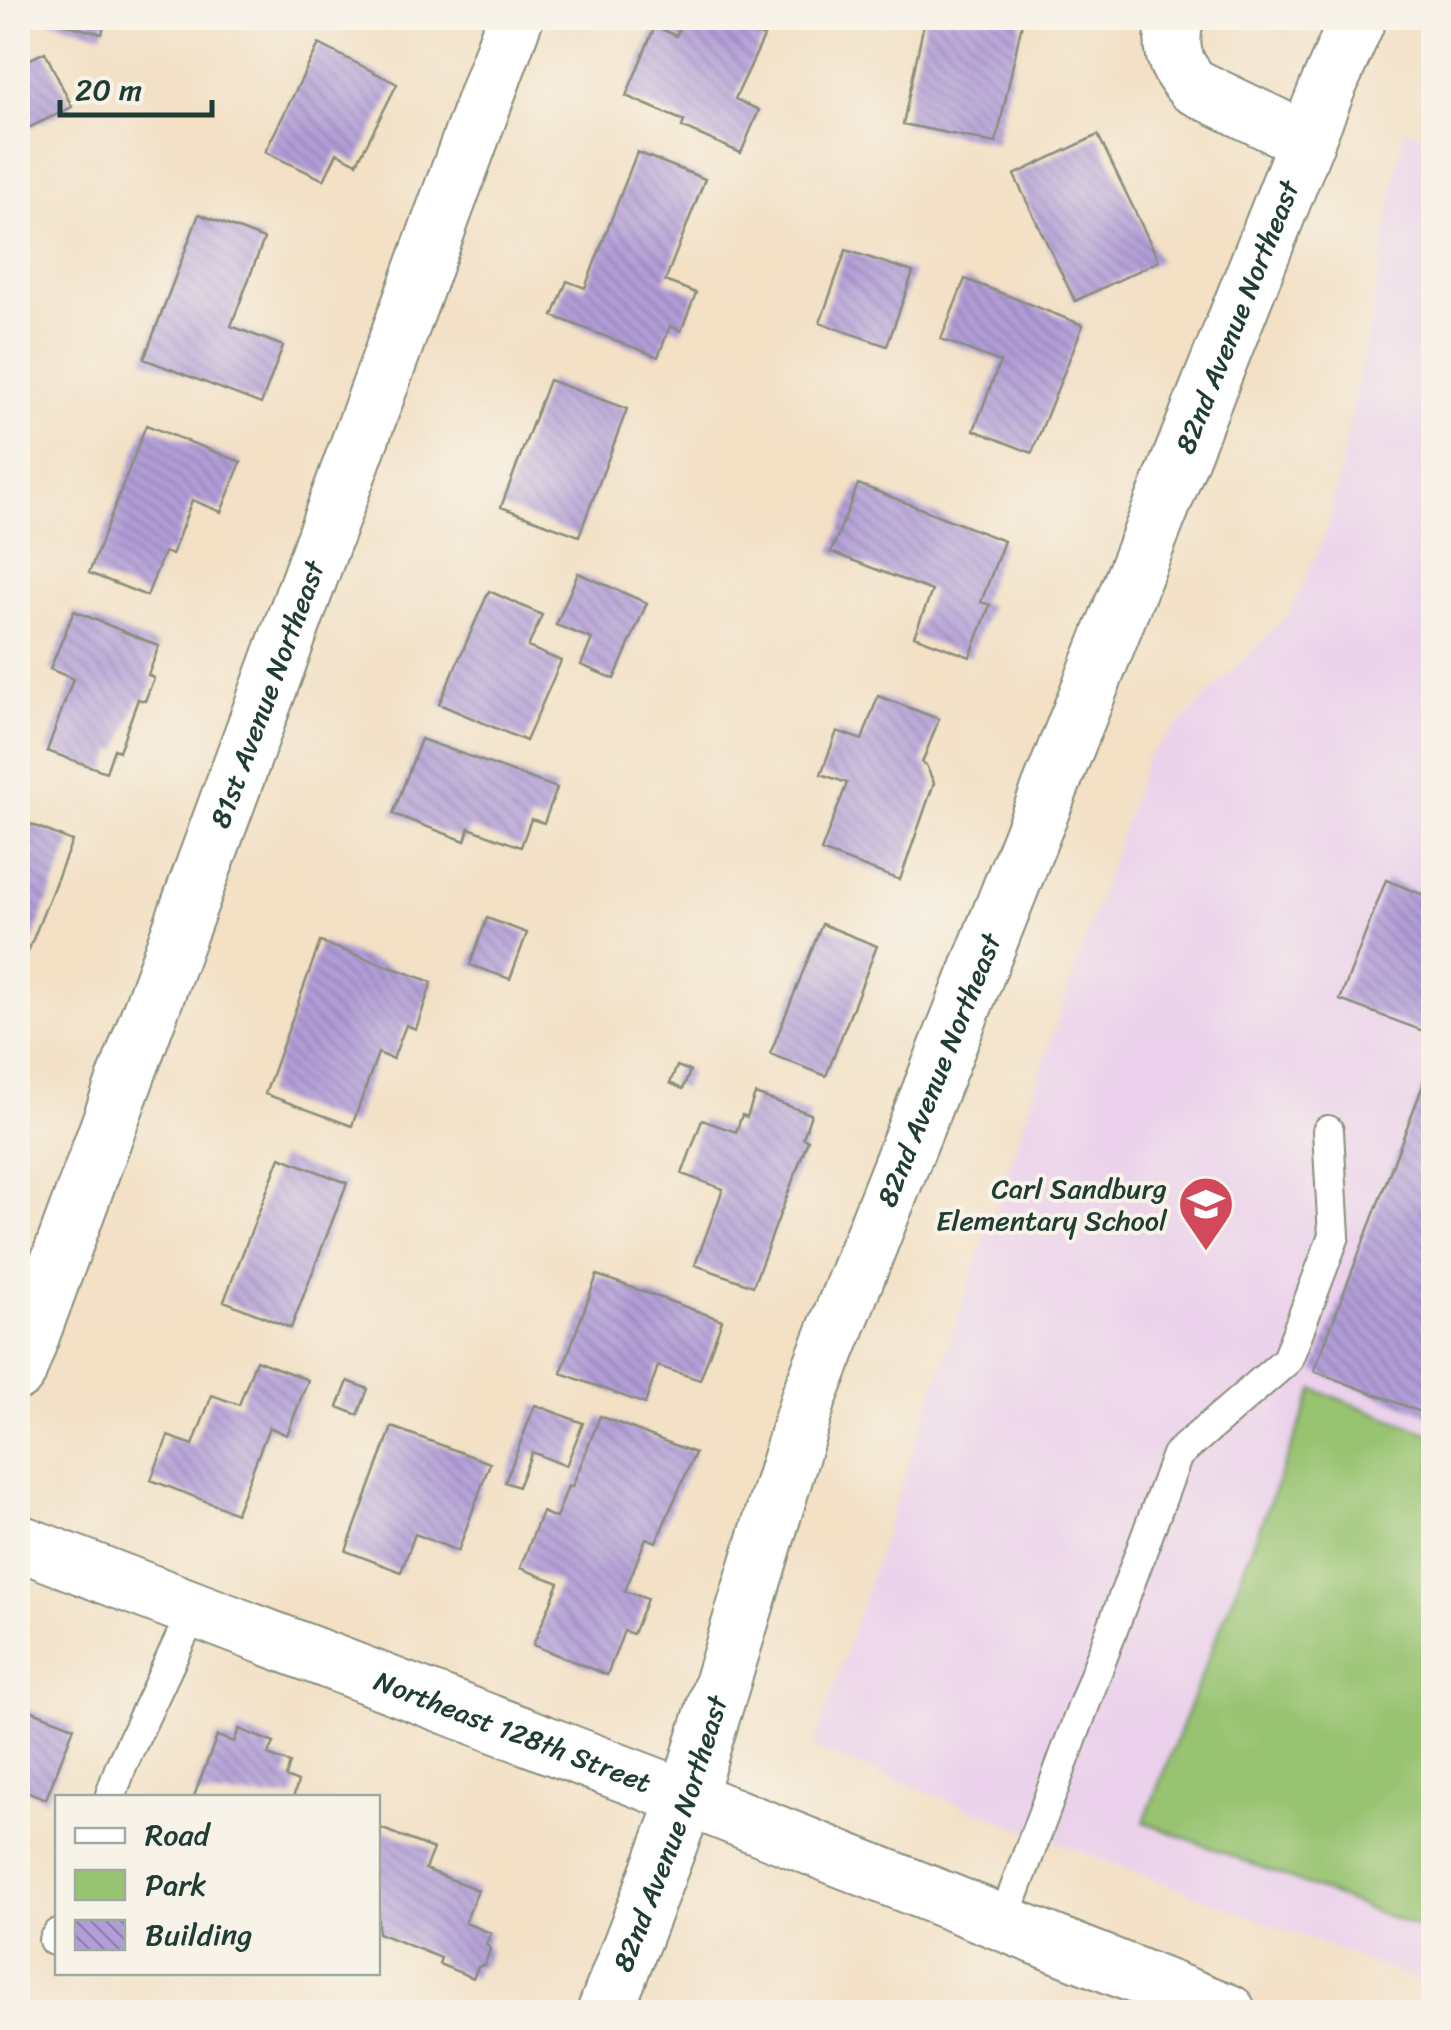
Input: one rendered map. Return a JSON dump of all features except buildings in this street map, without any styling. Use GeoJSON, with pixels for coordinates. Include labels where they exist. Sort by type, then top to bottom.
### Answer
{"type":"FeatureCollection","features":[{"type":"Feature","properties":{"kind":"street","name":"81st Avenue Northeast"},"geometry":{"type":"LineString","coordinates":[[18,1372],[515,18]]}},
{"type":"Feature","properties":{"kind":"street"},"geometry":{"type":"LineString","coordinates":[[1176,18],[1171,36],[1173,55],[1180,72],[1193,86],[1307,141]]}},
{"type":"Feature","properties":{"kind":"street","name":"82nd Avenue Northeast"},"geometry":{"type":"LineString","coordinates":[[605,2012],[686,1798],[809,1398],[1356,18]]}},
{"type":"Feature","properties":{"kind":"street","name":"Northeast 128th Street"},"geometry":{"type":"LineString","coordinates":[[18,1542],[686,1798],[1228,2012]]}},
{"type":"Feature","properties":{"kind":"lane"},"geometry":{"type":"LineString","coordinates":[[1002,1924],[1177,1455],[1287,1360],[1334,1236],[1328,1131]]}},
{"type":"Feature","properties":{"kind":"lane"},"geometry":{"type":"LineString","coordinates":[[111,1795],[194,1610]]}},
{"type":"Feature","properties":{"kind":"shaded area","name":"Carl Sandburg Elementary School"},"geometry":{"type":"Polygon","coordinates":[[[1404,128],[1434,139],[1433,1987],[813,1748],[1146,758],[1290,612],[1328,529],[1373,308],[1404,128]]]}},
{"type":"Feature","properties":{"kind":"green space"},"geometry":{"type":"Polygon","coordinates":[[[1314,1389],[1433,1435],[1433,1934],[1144,1822],[1314,1389]]]}},
{"type":"Feature","properties":{"kind":"place","name":"Carl Sandburg Elementary School"},"geometry":{"type":"Point","coordinates":[1206,1253]}}]}
